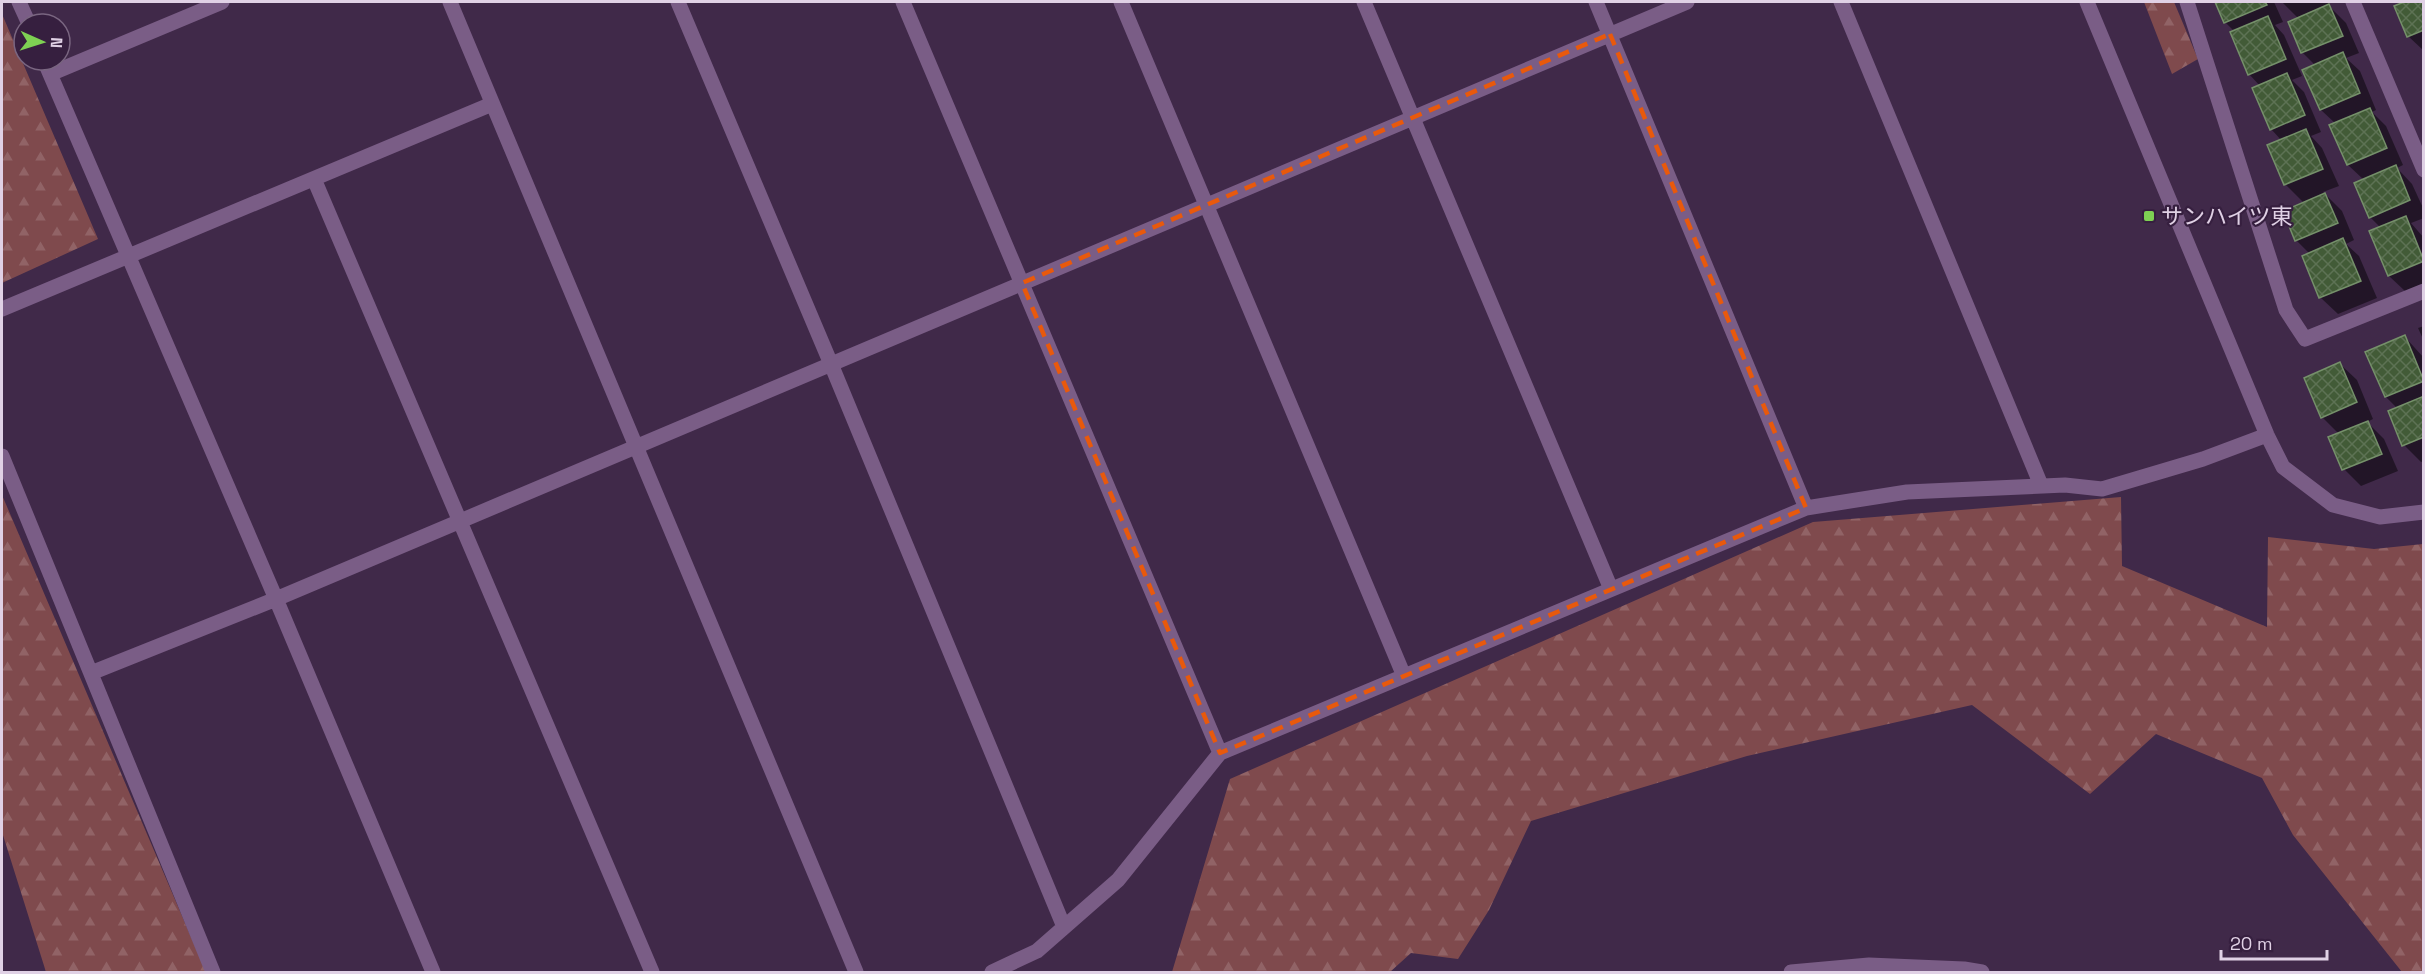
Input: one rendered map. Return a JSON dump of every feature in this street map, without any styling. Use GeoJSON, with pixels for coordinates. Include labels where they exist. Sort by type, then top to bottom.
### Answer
{"type":"FeatureCollection","features":[{"type":"Feature","properties":{"kind":"street"},"geometry":{"type":"LineString","coordinates":[[72,58],[222,2]]}},
{"type":"Feature","properties":{"kind":"street"},"geometry":{"type":"LineString","coordinates":[[450,2],[856,972]]}},
{"type":"Feature","properties":{"kind":"street"},"geometry":{"type":"LineString","coordinates":[[678,2],[1064,927]]}},
{"type":"Feature","properties":{"kind":"street"},"geometry":{"type":"LineString","coordinates":[[903,2],[1220,753]]}},
{"type":"Feature","properties":{"kind":"street"},"geometry":{"type":"LineString","coordinates":[[1121,2],[1404,676]]}},
{"type":"Feature","properties":{"kind":"street"},"geometry":{"type":"LineString","coordinates":[[1364,2],[1611,590]]}},
{"type":"Feature","properties":{"kind":"street"},"geometry":{"type":"LineString","coordinates":[[1596,2],[1806,508]]}},
{"type":"Feature","properties":{"kind":"street"},"geometry":{"type":"LineString","coordinates":[[91,673],[276,599],[1687,2]]}},
{"type":"Feature","properties":{"kind":"street"},"geometry":{"type":"LineString","coordinates":[[1841,2],[2041,485]]}},
{"type":"Feature","properties":{"kind":"street"},"geometry":{"type":"LineString","coordinates":[[2087,2],[2267,435],[2283,467],[2334,505],[2380,517],[2424,512]]}},
{"type":"Feature","properties":{"kind":"street"},"geometry":{"type":"LineString","coordinates":[[2187,2],[2286,310],[2306,339],[2424,291]]}},
{"type":"Feature","properties":{"kind":"street"},"geometry":{"type":"LineString","coordinates":[[2354,2],[2424,170]]}},
{"type":"Feature","properties":{"kind":"street"},"geometry":{"type":"LineString","coordinates":[[49,72],[276,599],[433,972]]}},
{"type":"Feature","properties":{"kind":"street"},"geometry":{"type":"LineString","coordinates":[[2,309],[492,104]]}},
{"type":"Feature","properties":{"kind":"street"},"geometry":{"type":"LineString","coordinates":[[314,178],[652,972]]}},
{"type":"Feature","properties":{"kind":"street"},"geometry":{"type":"LineString","coordinates":[[992,972],[1037,951],[1118,880],[1220,753],[1806,508],[1907,492],[2041,485],[2102,489],[2203,459],[2267,435]]}},
{"type":"Feature","properties":{"kind":"street"},"geometry":{"type":"LineString","coordinates":[[2,456],[213,972]]}},
{"type":"Feature","properties":{"kind":"street"},"geometry":{"type":"LineString","coordinates":[[1791,972],[1869,964],[1982,972]]}},
{"type":"Feature","properties":{"kind":"highlighted area"},"geometry":{"type":"Polygon","coordinates":[[[1610,34],[1806,508],[1220,753],[1022,283],[1610,34]]]}},
{"type":"Feature","properties":{"kind":"green space"},"geometry":{"type":"Polygon","coordinates":[[[2144,2],[2174,2],[2198,59],[2172,74],[2144,2]]]}},
{"type":"Feature","properties":{"kind":"green space"},"geometry":{"type":"Polygon","coordinates":[[[2,14],[12,37],[12,72],[27,72],[98,239],[2,283],[2,14]]]}},
{"type":"Feature","properties":{"kind":"green space"},"geometry":{"type":"Polygon","coordinates":[[[2,495],[206,972],[46,972],[2,832],[2,495]]]}},
{"type":"Feature","properties":{"kind":"green space"},"geometry":{"type":"Polygon","coordinates":[[[2121,497],[2122,566],[2267,627],[2268,537],[2374,549],[2423,544],[2423,972],[2402,972],[2293,835],[2262,778],[2156,734],[2090,794],[1972,705],[1747,756],[1531,821],[1489,910],[1458,959],[1411,953],[1390,972],[1172,972],[1230,779],[1813,522],[2121,497]]]}},
{"type":"Feature","properties":{"kind":"building"},"geometry":{"type":"Polygon","coordinates":[[[2215,2],[2265,2],[2267,5],[2224,23],[2215,2]]]}},
{"type":"Feature","properties":{"kind":"building"},"geometry":{"type":"Polygon","coordinates":[[[2404,2],[2424,2],[2424,30],[2407,37],[2394,6],[2404,2]]]}},
{"type":"Feature","properties":{"kind":"building"},"geometry":{"type":"Polygon","coordinates":[[[2329,4],[2343,36],[2301,53],[2288,22],[2329,4]]]}},
{"type":"Feature","properties":{"kind":"building"},"geometry":{"type":"Polygon","coordinates":[[[2268,16],[2286,59],[2248,75],[2230,32],[2268,16]]]}},
{"type":"Feature","properties":{"kind":"building"},"geometry":{"type":"Polygon","coordinates":[[[2343,52],[2360,93],[2320,110],[2302,70],[2343,52]]]}},
{"type":"Feature","properties":{"kind":"building"},"geometry":{"type":"Polygon","coordinates":[[[2287,73],[2305,115],[2270,130],[2252,88],[2287,73]]]}},
{"type":"Feature","properties":{"kind":"building"},"geometry":{"type":"Polygon","coordinates":[[[2370,108],[2387,148],[2347,165],[2329,125],[2370,108]]]}},
{"type":"Feature","properties":{"kind":"building"},"geometry":{"type":"Polygon","coordinates":[[[2306,129],[2323,169],[2284,185],[2267,145],[2306,129]]]}},
{"type":"Feature","properties":{"kind":"building"},"geometry":{"type":"Polygon","coordinates":[[[2396,165],[2410,200],[2369,218],[2354,183],[2396,165]]]}},
{"type":"Feature","properties":{"kind":"building"},"geometry":{"type":"Polygon","coordinates":[[[2325,193],[2338,223],[2295,241],[2283,211],[2325,193]]]}},
{"type":"Feature","properties":{"kind":"building"},"geometry":{"type":"Polygon","coordinates":[[[2406,216],[2424,261],[2388,276],[2369,231],[2406,216]]]}},
{"type":"Feature","properties":{"kind":"building"},"geometry":{"type":"Polygon","coordinates":[[[2343,238],[2361,281],[2319,298],[2302,256],[2343,238]]]}},
{"type":"Feature","properties":{"kind":"building"},"geometry":{"type":"Polygon","coordinates":[[[2405,335],[2424,381],[2385,397],[2365,352],[2405,335]]]}},
{"type":"Feature","properties":{"kind":"building"},"geometry":{"type":"Polygon","coordinates":[[[2340,362],[2357,402],[2321,418],[2304,378],[2340,362]]]}},
{"type":"Feature","properties":{"kind":"building"},"geometry":{"type":"Polygon","coordinates":[[[2424,396],[2424,437],[2402,446],[2388,411],[2424,396]]]}},
{"type":"Feature","properties":{"kind":"building"},"geometry":{"type":"Polygon","coordinates":[[[2368,421],[2382,454],[2342,470],[2328,437],[2368,421]]]}},
{"type":"Feature","properties":{"kind":"place","name":"サンハイツ東"},"geometry":{"type":"Point","coordinates":[2149,216]}}]}
